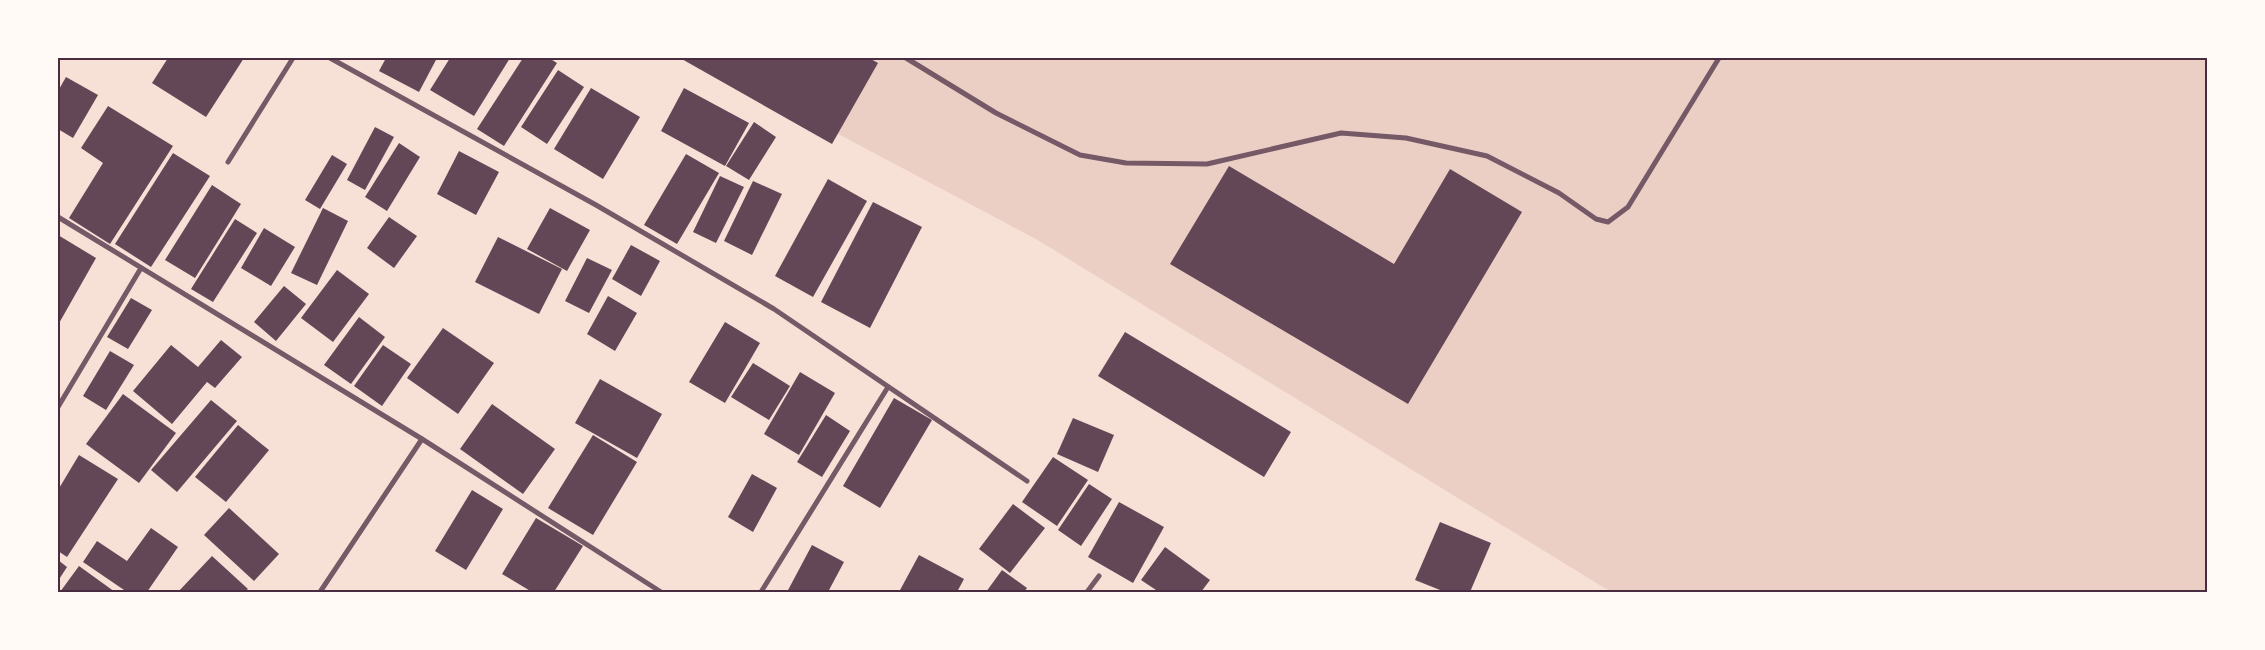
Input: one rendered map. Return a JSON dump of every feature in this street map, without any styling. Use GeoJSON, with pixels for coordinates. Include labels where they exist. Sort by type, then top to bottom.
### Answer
{"type":"FeatureCollection","features":[{"type":"Feature","properties":{"kind":"street"},"geometry":{"type":"LineString","coordinates":[[228,162],[294,58]]}},
{"type":"Feature","properties":{"kind":"street"},"geometry":{"type":"LineString","coordinates":[[330,58],[596,205],[774,309],[1027,480]]}},
{"type":"Feature","properties":{"kind":"street"},"geometry":{"type":"LineString","coordinates":[[906,58],[996,113],[1080,155],[1126,164],[1207,164],[1341,133],[1406,138],[1487,156],[1559,193],[1596,219],[1608,222],[1628,207],[1719,58]]}},
{"type":"Feature","properties":{"kind":"street"},"geometry":{"type":"LineString","coordinates":[[58,217],[422,439],[661,592]]}},
{"type":"Feature","properties":{"kind":"street"},"geometry":{"type":"LineString","coordinates":[[58,407],[141,268]]}},
{"type":"Feature","properties":{"kind":"street"},"geometry":{"type":"LineString","coordinates":[[761,592],[888,387]]}},
{"type":"Feature","properties":{"kind":"street"},"geometry":{"type":"LineString","coordinates":[[320,592],[422,439]]}},
{"type":"Feature","properties":{"kind":"street"},"geometry":{"type":"LineString","coordinates":[[1087,592],[1098,576]]}},
{"type":"Feature","properties":{"kind":"shaded area"},"geometry":{"type":"Polygon","coordinates":[[[695,58],[2207,58],[2207,592],[1611,592],[1036,239],[695,58]]]}},
{"type":"Feature","properties":{"kind":"building"},"geometry":{"type":"Polygon","coordinates":[[[168,58],[244,58],[206,117],[152,83],[168,58]]]}},
{"type":"Feature","properties":{"kind":"building"},"geometry":{"type":"Polygon","coordinates":[[[386,58],[437,58],[419,92],[379,71],[386,58]]]}},
{"type":"Feature","properties":{"kind":"building"},"geometry":{"type":"Polygon","coordinates":[[[450,58],[510,58],[474,116],[430,90],[450,58]]]}},
{"type":"Feature","properties":{"kind":"building"},"geometry":{"type":"Polygon","coordinates":[[[523,58],[549,58],[557,63],[504,146],[477,129],[523,58]]]}},
{"type":"Feature","properties":{"kind":"building"},"geometry":{"type":"Polygon","coordinates":[[[680,58],[869,58],[878,63],[832,144],[680,58]]]}},
{"type":"Feature","properties":{"kind":"building"},"geometry":{"type":"Polygon","coordinates":[[[558,70],[584,87],[547,144],[521,127],[558,70]]]}},
{"type":"Feature","properties":{"kind":"building"},"geometry":{"type":"Polygon","coordinates":[[[66,77],[98,95],[73,138],[58,129],[58,91],[66,77]]]}},
{"type":"Feature","properties":{"kind":"building"},"geometry":{"type":"Polygon","coordinates":[[[591,88],[640,117],[603,179],[554,149],[591,88]]]}},
{"type":"Feature","properties":{"kind":"building"},"geometry":{"type":"Polygon","coordinates":[[[684,88],[749,123],[725,166],[661,131],[684,88]]]}},
{"type":"Feature","properties":{"kind":"building"},"geometry":{"type":"Polygon","coordinates":[[[108,106],[173,146],[110,244],[69,218],[103,163],[81,148],[108,106]]]}},
{"type":"Feature","properties":{"kind":"building"},"geometry":{"type":"Polygon","coordinates":[[[754,122],[776,137],[749,180],[726,166],[754,122]]]}},
{"type":"Feature","properties":{"kind":"building"},"geometry":{"type":"Polygon","coordinates":[[[375,127],[394,137],[365,190],[347,180],[375,127]]]}},
{"type":"Feature","properties":{"kind":"building"},"geometry":{"type":"Polygon","coordinates":[[[399,143],[420,157],[387,211],[365,197],[399,143]]]}},
{"type":"Feature","properties":{"kind":"building"},"geometry":{"type":"Polygon","coordinates":[[[459,151],[499,172],[476,215],[437,194],[459,151]]]}},
{"type":"Feature","properties":{"kind":"building"},"geometry":{"type":"Polygon","coordinates":[[[173,153],[210,176],[151,267],[115,244],[173,153]]]}},
{"type":"Feature","properties":{"kind":"building"},"geometry":{"type":"Polygon","coordinates":[[[686,154],[719,173],[677,244],[644,225],[686,154]]]}},
{"type":"Feature","properties":{"kind":"building"},"geometry":{"type":"Polygon","coordinates":[[[332,155],[347,164],[320,209],[305,200],[332,155]]]}},
{"type":"Feature","properties":{"kind":"building"},"geometry":{"type":"Polygon","coordinates":[[[1229,166],[1394,264],[1450,169],[1522,212],[1408,404],[1170,264],[1229,166]]]}},
{"type":"Feature","properties":{"kind":"building"},"geometry":{"type":"Polygon","coordinates":[[[720,176],[744,187],[716,243],[693,232],[720,176]]]}},
{"type":"Feature","properties":{"kind":"building"},"geometry":{"type":"Polygon","coordinates":[[[828,179],[867,201],[813,297],[775,276],[828,179]]]}},
{"type":"Feature","properties":{"kind":"building"},"geometry":{"type":"Polygon","coordinates":[[[753,181],[782,194],[752,255],[724,241],[753,181]]]}},
{"type":"Feature","properties":{"kind":"building"},"geometry":{"type":"Polygon","coordinates":[[[212,185],[241,204],[195,278],[165,260],[212,185]]]}},
{"type":"Feature","properties":{"kind":"building"},"geometry":{"type":"Polygon","coordinates":[[[873,202],[922,227],[870,328],[821,302],[873,202]]]}},
{"type":"Feature","properties":{"kind":"building"},"geometry":{"type":"Polygon","coordinates":[[[323,208],[348,221],[317,285],[291,273],[323,208]]]}},
{"type":"Feature","properties":{"kind":"building"},"geometry":{"type":"Polygon","coordinates":[[[550,208],[590,230],[567,271],[527,249],[550,208]]]}},
{"type":"Feature","properties":{"kind":"building"},"geometry":{"type":"Polygon","coordinates":[[[389,217],[417,236],[394,268],[367,248],[389,217]]]}},
{"type":"Feature","properties":{"kind":"building"},"geometry":{"type":"Polygon","coordinates":[[[235,219],[257,233],[213,302],[191,289],[235,219]]]}},
{"type":"Feature","properties":{"kind":"building"},"geometry":{"type":"Polygon","coordinates":[[[264,228],[295,247],[271,286],[241,268],[264,228]]]}},
{"type":"Feature","properties":{"kind":"building"},"geometry":{"type":"Polygon","coordinates":[[[58,235],[96,258],[58,325],[58,235]]]}},
{"type":"Feature","properties":{"kind":"building"},"geometry":{"type":"Polygon","coordinates":[[[498,237],[562,269],[539,314],[475,282],[498,237]]]}},
{"type":"Feature","properties":{"kind":"building"},"geometry":{"type":"Polygon","coordinates":[[[631,245],[660,261],[641,296],[612,279],[631,245]]]}},
{"type":"Feature","properties":{"kind":"building"},"geometry":{"type":"Polygon","coordinates":[[[587,258],[612,270],[589,313],[565,301],[587,258]]]}},
{"type":"Feature","properties":{"kind":"building"},"geometry":{"type":"Polygon","coordinates":[[[337,270],[369,294],[333,342],[301,318],[337,270]]]}},
{"type":"Feature","properties":{"kind":"building"},"geometry":{"type":"Polygon","coordinates":[[[284,286],[306,304],[276,341],[254,322],[284,286]]]}},
{"type":"Feature","properties":{"kind":"building"},"geometry":{"type":"Polygon","coordinates":[[[608,296],[637,313],[615,351],[587,334],[608,296]]]}},
{"type":"Feature","properties":{"kind":"building"},"geometry":{"type":"Polygon","coordinates":[[[131,298],[152,310],[128,349],[107,337],[131,298]]]}},
{"type":"Feature","properties":{"kind":"building"},"geometry":{"type":"Polygon","coordinates":[[[359,317],[385,337],[351,384],[324,365],[359,317]]]}},
{"type":"Feature","properties":{"kind":"building"},"geometry":{"type":"Polygon","coordinates":[[[725,322],[760,343],[725,403],[689,382],[725,322]]]}},
{"type":"Feature","properties":{"kind":"building"},"geometry":{"type":"Polygon","coordinates":[[[443,328],[494,363],[458,414],[407,378],[443,328]]]}},
{"type":"Feature","properties":{"kind":"building"},"geometry":{"type":"Polygon","coordinates":[[[1125,332],[1291,432],[1264,477],[1098,376],[1125,332]]]}},
{"type":"Feature","properties":{"kind":"building"},"geometry":{"type":"Polygon","coordinates":[[[221,340],[242,357],[215,388],[207,382],[172,424],[133,391],[171,345],[198,367],[221,340]]]}},
{"type":"Feature","properties":{"kind":"building"},"geometry":{"type":"Polygon","coordinates":[[[383,345],[411,364],[382,406],[354,386],[383,345]]]}},
{"type":"Feature","properties":{"kind":"building"},"geometry":{"type":"Polygon","coordinates":[[[110,351],[134,365],[106,410],[83,396],[110,351]]]}},
{"type":"Feature","properties":{"kind":"building"},"geometry":{"type":"Polygon","coordinates":[[[753,363],[790,386],[769,420],[731,397],[753,363]]]}},
{"type":"Feature","properties":{"kind":"building"},"geometry":{"type":"Polygon","coordinates":[[[800,372],[835,393],[799,455],[764,434],[800,372]]]}},
{"type":"Feature","properties":{"kind":"building"},"geometry":{"type":"Polygon","coordinates":[[[600,379],[662,414],[637,458],[575,423],[600,379]]]}},
{"type":"Feature","properties":{"kind":"building"},"geometry":{"type":"Polygon","coordinates":[[[123,394],[176,433],[139,483],[86,444],[123,394]]]}},
{"type":"Feature","properties":{"kind":"building"},"geometry":{"type":"Polygon","coordinates":[[[894,398],[932,420],[880,508],[843,486],[894,398]]]}},
{"type":"Feature","properties":{"kind":"building"},"geometry":{"type":"Polygon","coordinates":[[[211,400],[237,421],[177,492],[151,470],[211,400]]]}},
{"type":"Feature","properties":{"kind":"building"},"geometry":{"type":"Polygon","coordinates":[[[492,404],[555,449],[523,494],[460,449],[492,404]]]}},
{"type":"Feature","properties":{"kind":"building"},"geometry":{"type":"Polygon","coordinates":[[[826,415],[850,431],[822,477],[797,462],[826,415]]]}},
{"type":"Feature","properties":{"kind":"building"},"geometry":{"type":"Polygon","coordinates":[[[1073,418],[1114,435],[1098,472],[1057,454],[1073,418]]]}},
{"type":"Feature","properties":{"kind":"building"},"geometry":{"type":"Polygon","coordinates":[[[238,425],[269,450],[226,502],[195,477],[238,425]]]}},
{"type":"Feature","properties":{"kind":"building"},"geometry":{"type":"Polygon","coordinates":[[[593,435],[637,462],[593,535],[548,508],[593,435]]]}},
{"type":"Feature","properties":{"kind":"building"},"geometry":{"type":"Polygon","coordinates":[[[79,455],[118,479],[67,557],[58,551],[58,490],[79,455]]]}},
{"type":"Feature","properties":{"kind":"building"},"geometry":{"type":"Polygon","coordinates":[[[1053,457],[1088,480],[1057,526],[1022,502],[1053,457]]]}},
{"type":"Feature","properties":{"kind":"building"},"geometry":{"type":"Polygon","coordinates":[[[752,474],[777,488],[753,532],[728,517],[752,474]]]}},
{"type":"Feature","properties":{"kind":"building"},"geometry":{"type":"Polygon","coordinates":[[[1089,484],[1112,499],[1081,546],[1058,530],[1089,484]]]}},
{"type":"Feature","properties":{"kind":"building"},"geometry":{"type":"Polygon","coordinates":[[[472,490],[503,509],[466,570],[435,551],[472,490]]]}},
{"type":"Feature","properties":{"kind":"building"},"geometry":{"type":"Polygon","coordinates":[[[1119,502],[1164,527],[1133,583],[1088,557],[1119,502]]]}},
{"type":"Feature","properties":{"kind":"building"},"geometry":{"type":"Polygon","coordinates":[[[1013,504],[1045,528],[1010,573],[979,549],[1013,504]]]}},
{"type":"Feature","properties":{"kind":"building"},"geometry":{"type":"Polygon","coordinates":[[[229,508],[279,554],[254,581],[204,535],[229,508]]]}},
{"type":"Feature","properties":{"kind":"building"},"geometry":{"type":"Polygon","coordinates":[[[536,518],[583,546],[554,592],[532,592],[502,574],[536,518]]]}},
{"type":"Feature","properties":{"kind":"building"},"geometry":{"type":"Polygon","coordinates":[[[1440,522],[1491,543],[1470,592],[1445,592],[1415,580],[1440,522]]]}},
{"type":"Feature","properties":{"kind":"building"},"geometry":{"type":"Polygon","coordinates":[[[151,528],[178,547],[147,592],[127,592],[83,562],[97,541],[127,561],[151,528]]]}},
{"type":"Feature","properties":{"kind":"building"},"geometry":{"type":"Polygon","coordinates":[[[812,545],[844,562],[828,592],[787,592],[812,545]]]}},
{"type":"Feature","properties":{"kind":"building"},"geometry":{"type":"Polygon","coordinates":[[[1165,547],[1210,580],[1201,592],[1159,592],[1141,580],[1165,547]]]}},
{"type":"Feature","properties":{"kind":"building"},"geometry":{"type":"Polygon","coordinates":[[[919,555],[964,579],[957,592],[899,592],[919,555]]]}},
{"type":"Feature","properties":{"kind":"building"},"geometry":{"type":"Polygon","coordinates":[[[212,556],[248,589],[244,592],[178,592],[212,556]]]}},
{"type":"Feature","properties":{"kind":"building"},"geometry":{"type":"Polygon","coordinates":[[[58,560],[67,567],[58,581],[58,560]]]}},
{"type":"Feature","properties":{"kind":"building"},"geometry":{"type":"Polygon","coordinates":[[[79,566],[115,592],[60,592],[79,566]]]}},
{"type":"Feature","properties":{"kind":"building"},"geometry":{"type":"Polygon","coordinates":[[[1002,570],[1027,588],[1024,592],[986,592],[1002,570]]]}}]}
